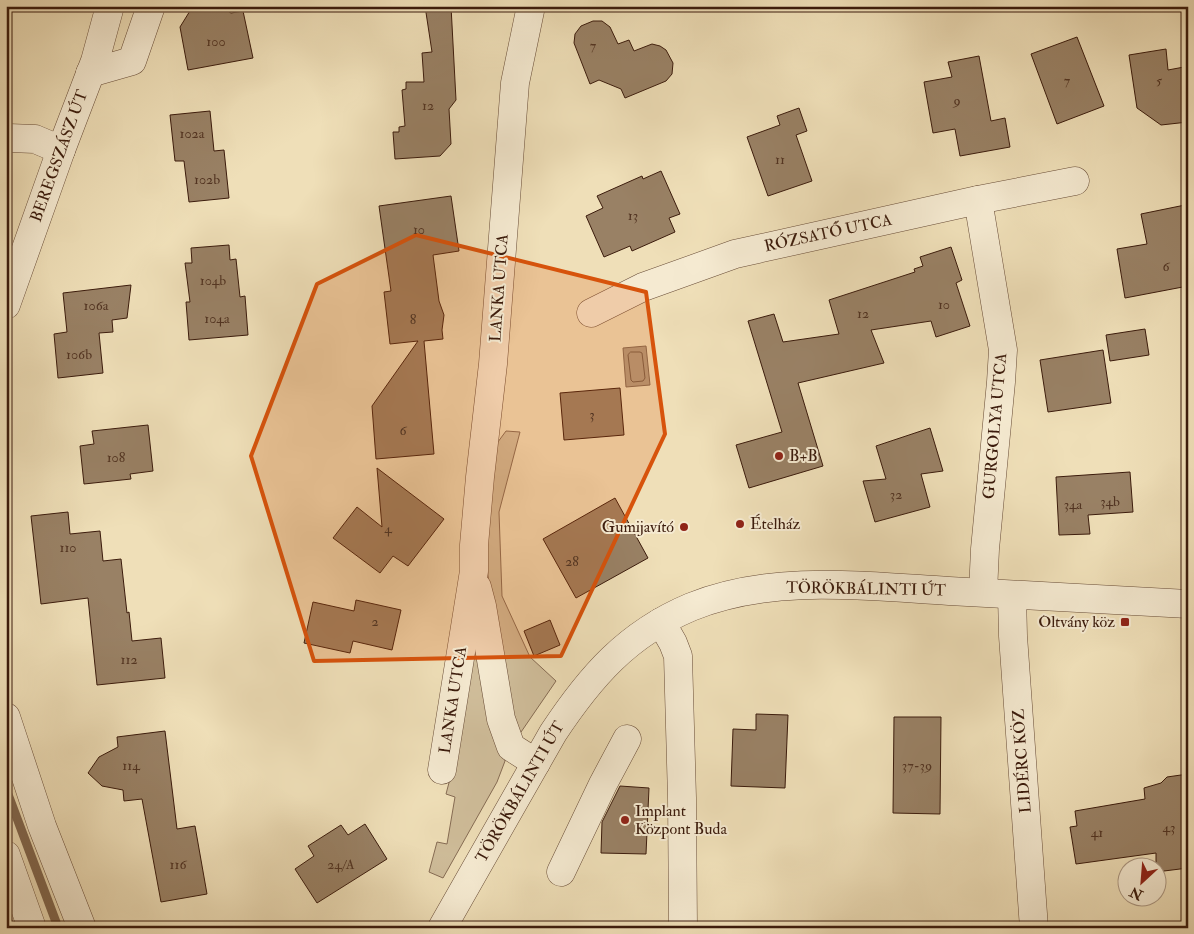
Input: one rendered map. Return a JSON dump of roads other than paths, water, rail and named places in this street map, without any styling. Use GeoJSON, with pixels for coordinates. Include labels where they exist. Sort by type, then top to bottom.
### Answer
{"type":"FeatureCollection","features":[{"type":"Feature","properties":{"kind":"street","name":"BEREGSZÁSZ ÚT"},"geometry":{"type":"LineString","coordinates":[[6,305],[95,60],[110,6]]}},
{"type":"Feature","properties":{"kind":"street"},"geometry":{"type":"LineString","coordinates":[[90,73],[132,62],[151,6]]}},
{"type":"Feature","properties":{"kind":"street","name":"LANKA UTCA"},"geometry":{"type":"LineString","coordinates":[[442,770],[474,571],[474,545],[493,364],[515,83],[531,6]]}},
{"type":"Feature","properties":{"kind":"street"},"geometry":{"type":"LineString","coordinates":[[6,139],[35,139],[61,150]]}},
{"type":"Feature","properties":{"kind":"street","name":"RÓZSATŐ UTCA"},"geometry":{"type":"LineString","coordinates":[[591,313],[643,287],[735,254],[1075,180]]}},
{"type":"Feature","properties":{"kind":"street","name":"GURGOLYA UTCA"},"geometry":{"type":"LineString","coordinates":[[978,200],[1002,350],[1001,382],[985,549],[983,592]]}},
{"type":"Feature","properties":{"kind":"street","name":"LANKA UTCA"},"geometry":{"type":"LineString","coordinates":[[474,571],[482,606],[501,719],[511,747],[536,763]]}},
{"type":"Feature","properties":{"kind":"street","name":"TÖRÖKBÁLINTI ÚT"},"geometry":{"type":"LineString","coordinates":[[442,928],[553,733],[566,712],[590,681],[612,658],[635,639],[660,622],[691,607],[724,596],[800,585],[983,592],[1188,604]]}},
{"type":"Feature","properties":{"kind":"street","name":"LIDÉRC KÖZ"},"geometry":{"type":"LineString","coordinates":[[1012,594],[1013,636],[1034,928]]}},
{"type":"Feature","properties":{"kind":"street"},"geometry":{"type":"LineString","coordinates":[[660,622],[673,643],[678,656],[683,928]]}},
{"type":"Feature","properties":{"kind":"street"},"geometry":{"type":"LineString","coordinates":[[6,717],[42,826],[82,928]]}},
{"type":"Feature","properties":{"kind":"street"},"geometry":{"type":"LineString","coordinates":[[561,872],[627,739]]}},
{"type":"Feature","properties":{"kind":"street"},"geometry":{"type":"LineString","coordinates":[[6,855],[32,928]]}},
{"type":"Feature","properties":{"kind":"water"},"geometry":{"type":"Polygon","coordinates":[[[646,346],[650,385],[626,387],[623,348],[646,346]]]}},
{"type":"Feature","properties":{"kind":"waterway"},"geometry":{"type":"LineString","coordinates":[[6,789],[56,922]]}},
{"type":"Feature","properties":{"kind":"place","name":"B+B"},"geometry":{"type":"Point","coordinates":[779,456]}},
{"type":"Feature","properties":{"kind":"place","name":"Ételház"},"geometry":{"type":"Point","coordinates":[740,524]}},
{"type":"Feature","properties":{"kind":"place","name":"Gumijavító"},"geometry":{"type":"Point","coordinates":[684,527]}},
{"type":"Feature","properties":{"kind":"place","name":"Oltvány köz"},"geometry":{"type":"Point","coordinates":[1125,622]}},
{"type":"Feature","properties":{"kind":"place","name":"Implant Központ Buda"},"geometry":{"type":"Point","coordinates":[625,820]}}]}
